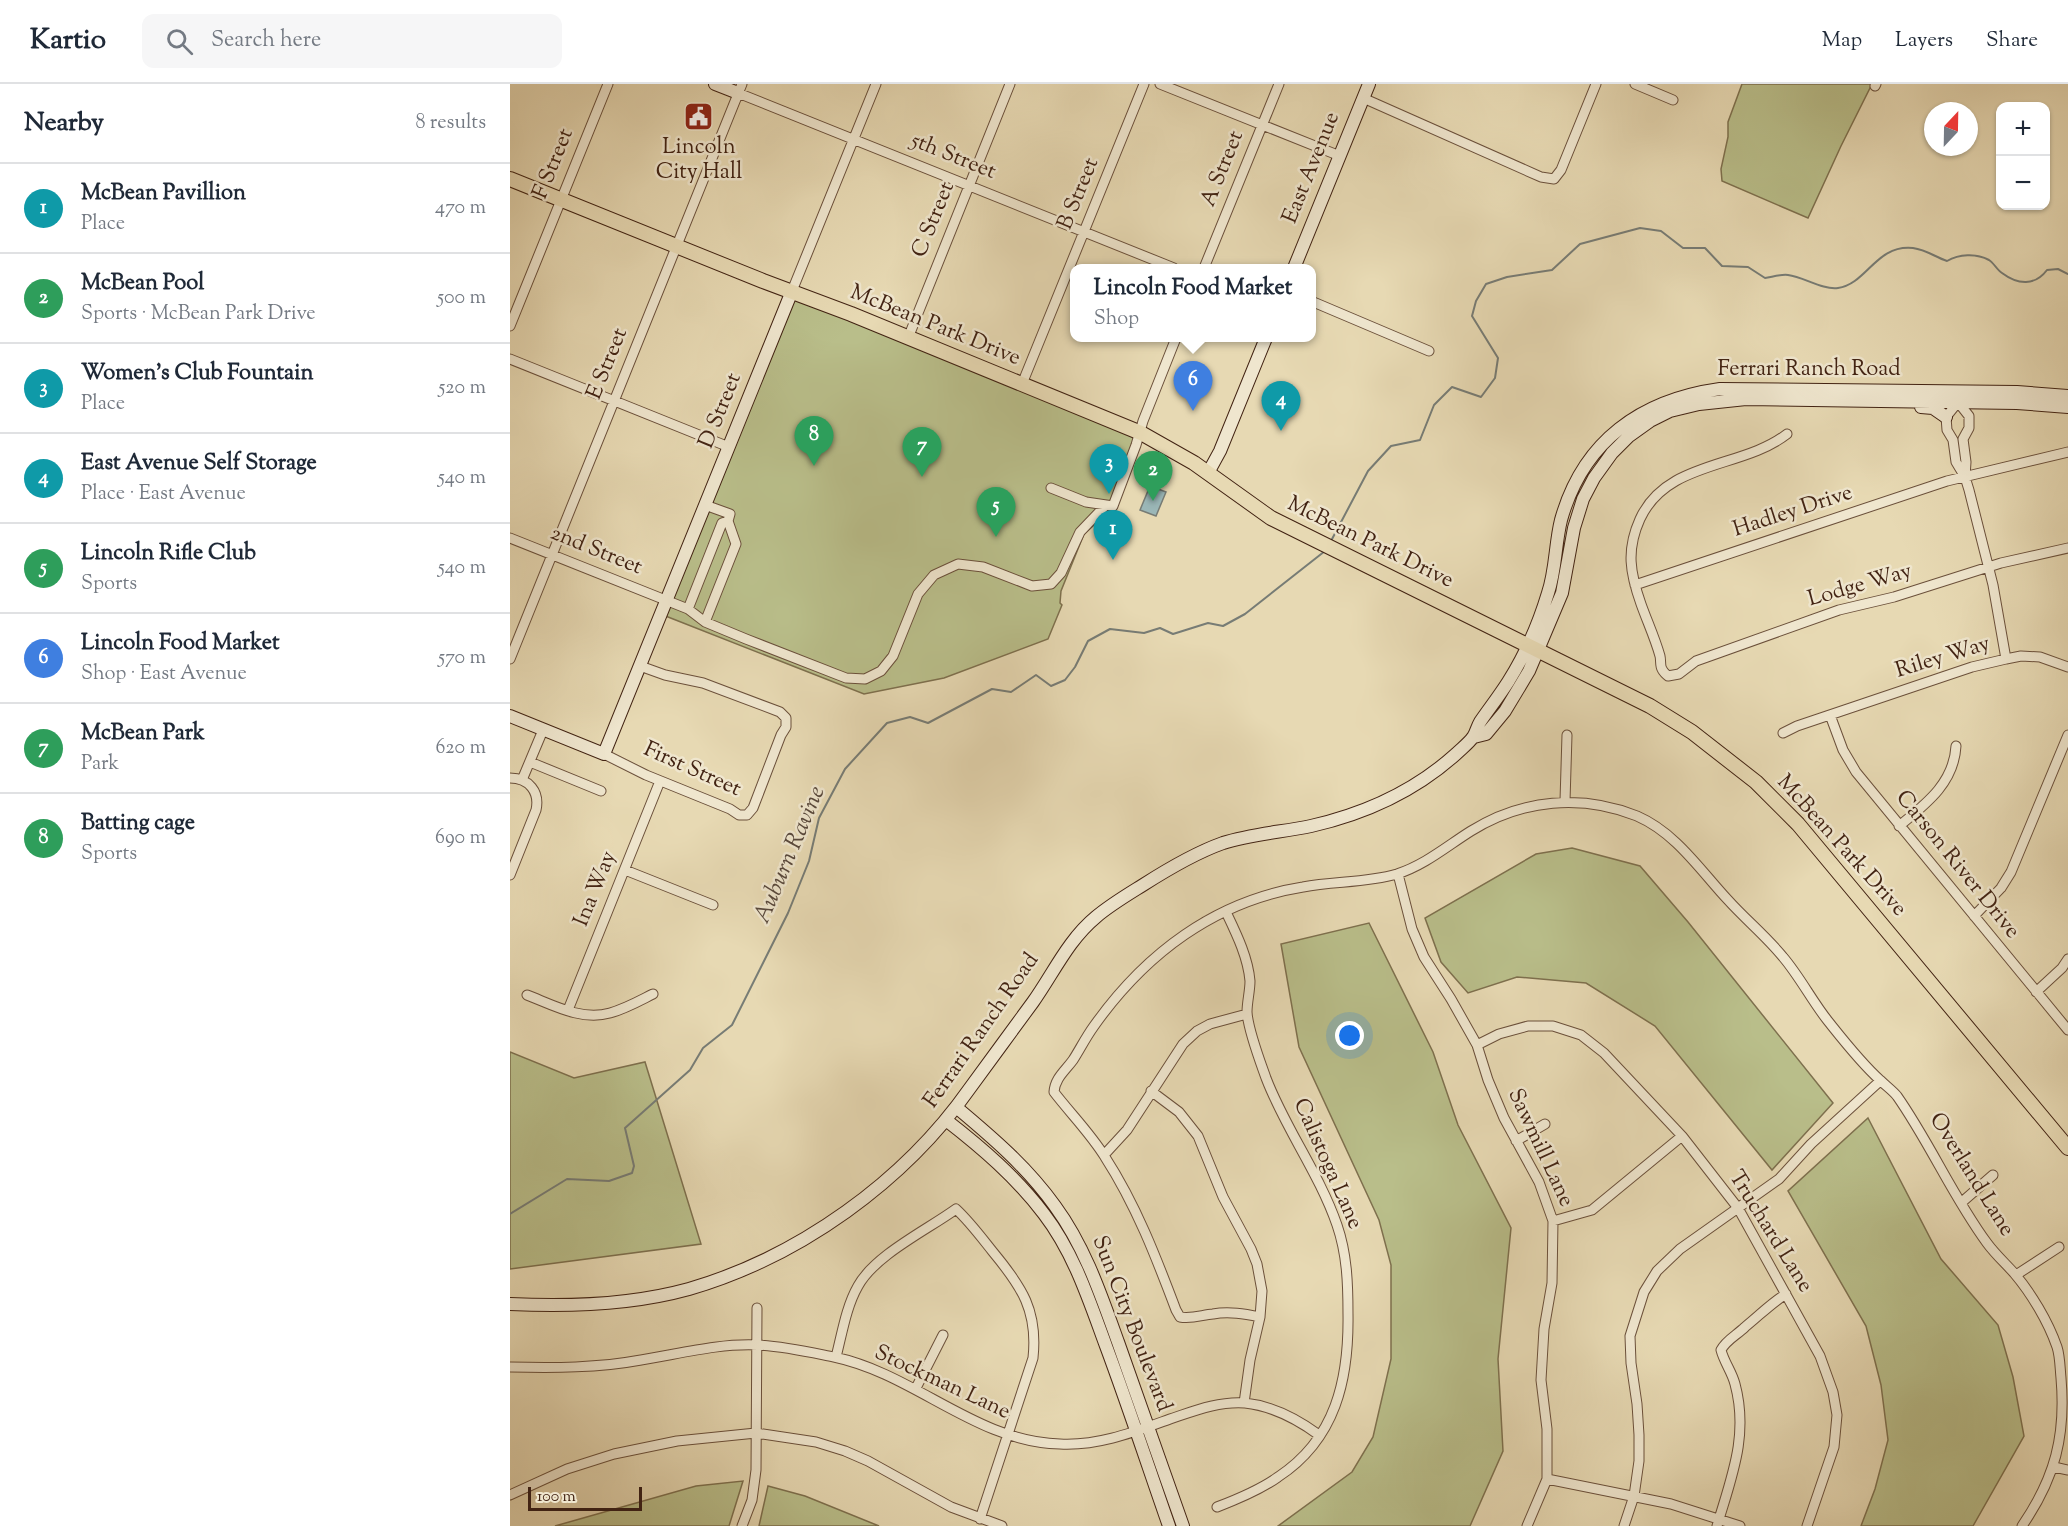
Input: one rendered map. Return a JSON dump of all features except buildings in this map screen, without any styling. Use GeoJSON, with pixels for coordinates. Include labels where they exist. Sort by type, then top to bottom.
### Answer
{"type":"FeatureCollection","features":[{"type":"Feature","properties":{"kind":"main road","name":"5th Street"},"geometry":{"type":"LineString","coordinates":[[715,84],[740,89]]}},
{"type":"Feature","properties":{"kind":"main road","name":"East Avenue"},"geometry":{"type":"LineString","coordinates":[[1296,264],[1369,84]]}},
{"type":"Feature","properties":{"kind":"main road","name":"McBean Park Drive"},"geometry":{"type":"LineString","coordinates":[[510,179],[1140,433],[1208,473],[1271,518],[1650,706],[1692,732],[1756,782],[1813,841],[2068,1148]]}},
{"type":"Feature","properties":{"kind":"main road","name":"D Street"},"geometry":{"type":"LineString","coordinates":[[604,754],[792,291]]}},
{"type":"Feature","properties":{"kind":"main road"},"geometry":{"type":"LineString","coordinates":[[1208,473],[1220,452],[1264,342]]}},
{"type":"Feature","properties":{"kind":"main road","name":"Ferrari Ranch Road"},"geometry":{"type":"LineString","coordinates":[[1532,647],[1550,589],[1559,527],[1569,494],[1581,472],[1602,445],[1623,425],[1667,401],[1696,392],[1720,389],[1957,397],[2068,407]]}},
{"type":"Feature","properties":{"kind":"main road","name":"Ferrari Ranch Road"},"geometry":{"type":"LineString","coordinates":[[510,1304],[553,1306],[622,1301],[686,1289],[738,1271],[795,1243],[866,1197],[915,1153],[946,1120],[1035,1000],[1061,957],[1094,919],[1143,884],[1182,861],[1224,842],[1332,820],[1393,797],[1437,770],[1474,737],[1478,726],[1532,647],[1562,593],[1574,528],[1583,500],[1594,478],[1612,453],[1629,436],[1650,421],[1670,411],[1699,404],[1746,399],[1842,400],[2034,393],[2068,396]]}},
{"type":"Feature","properties":{"kind":"main road"},"geometry":{"type":"LineString","coordinates":[[1842,400],[1887,406],[1933,408],[1946,417]]}},
{"type":"Feature","properties":{"kind":"main road","name":"First Street"},"geometry":{"type":"LineString","coordinates":[[510,716],[604,754]]}},
{"type":"Feature","properties":{"kind":"main road","name":"Sun City Boulevard"},"geometry":{"type":"LineString","coordinates":[[956,1107],[993,1137],[1026,1169],[1067,1224],[1099,1288],[1169,1526]]}},
{"type":"Feature","properties":{"kind":"main road","name":"Sun City Boulevard"},"geometry":{"type":"LineString","coordinates":[[946,1120],[983,1149],[1015,1179],[1045,1216],[1066,1248],[1087,1293],[1183,1526]]}},
{"type":"Feature","properties":{"kind":"street","name":"F Street"},"geometry":{"type":"LineString","coordinates":[[510,326],[608,84]]}},
{"type":"Feature","properties":{"kind":"street","name":"D Street"},"geometry":{"type":"LineString","coordinates":[[792,291],[876,84]]}},
{"type":"Feature","properties":{"kind":"street","name":"C Street"},"geometry":{"type":"LineString","coordinates":[[908,338],[1010,84]]}},
{"type":"Feature","properties":{"kind":"street","name":"B Street"},"geometry":{"type":"LineString","coordinates":[[1071,264],[1144,84]]}},
{"type":"Feature","properties":{"kind":"street"},"geometry":{"type":"LineString","coordinates":[[1160,84],[1340,156]]}},
{"type":"Feature","properties":{"kind":"street","name":"A Street"},"geometry":{"type":"LineString","coordinates":[[1206,264],[1279,84]]}},
{"type":"Feature","properties":{"kind":"street"},"geometry":{"type":"LineString","coordinates":[[1363,98],[1541,177],[1554,179],[1561,170],[1596,84]]}},
{"type":"Feature","properties":{"kind":"street"},"geometry":{"type":"LineString","coordinates":[[1635,84],[1673,100]]}},
{"type":"Feature","properties":{"kind":"street","name":"5th Street"},"geometry":{"type":"LineString","coordinates":[[740,89],[853,140],[1164,264]]}},
{"type":"Feature","properties":{"kind":"street","name":"E Street"},"geometry":{"type":"LineString","coordinates":[[510,659],[740,89]]}},
{"type":"Feature","properties":{"kind":"street","name":"B Street"},"geometry":{"type":"LineString","coordinates":[[1022,384],[1070,266]]}},
{"type":"Feature","properties":{"kind":"street"},"geometry":{"type":"LineString","coordinates":[[1316,303],[1429,351]]}},
{"type":"Feature","properties":{"kind":"street"},"geometry":{"type":"LineString","coordinates":[[1113,518],[1110,506],[1174,342]]}},
{"type":"Feature","properties":{"kind":"street"},"geometry":{"type":"LineString","coordinates":[[510,359],[729,447]]}},
{"type":"Feature","properties":{"kind":"street"},"geometry":{"type":"LineString","coordinates":[[1958,440],[1947,430],[1946,417],[1957,397],[1969,416],[1969,428],[1958,440],[1956,462],[1965,477],[1988,567],[2006,658]]}},
{"type":"Feature","properties":{"kind":"street"},"geometry":{"type":"LineString","coordinates":[[1635,585],[1630,556],[1635,532],[1644,512],[1660,491],[1683,476],[1761,450],[1787,434]]}},
{"type":"Feature","properties":{"kind":"street","name":"Hadley Drive"},"geometry":{"type":"LineString","coordinates":[[1635,585],[1965,477],[2068,453]]}},
{"type":"Feature","properties":{"kind":"street"},"geometry":{"type":"LineString","coordinates":[[1051,488],[1086,502],[1110,506]]}},
{"type":"Feature","properties":{"kind":"street"},"geometry":{"type":"LineString","coordinates":[[705,505],[730,514],[728,521],[736,544],[705,622]]}},
{"type":"Feature","properties":{"kind":"street","name":"2nd Street"},"geometry":{"type":"LineString","coordinates":[[510,538],[688,609],[705,622],[846,678],[865,679],[881,671],[893,656],[918,594],[934,575],[957,564],[983,567],[1032,586],[1051,584],[1061,573],[1080,532],[1110,506]]}},
{"type":"Feature","properties":{"kind":"street"},"geometry":{"type":"LineString","coordinates":[[688,609],[722,523],[728,521]]}},
{"type":"Feature","properties":{"kind":"street","name":"Lodge Way"},"geometry":{"type":"LineString","coordinates":[[1635,585],[1660,656],[1661,669],[1668,676],[1679,674],[1696,661],[1839,610],[1894,597],[1988,567],[2068,548]]}},
{"type":"Feature","properties":{"kind":"street","name":"Riley Way"},"geometry":{"type":"LineString","coordinates":[[1783,733],[1797,726],[2006,658],[2040,657],[2068,667]]}},
{"type":"Feature","properties":{"kind":"street","name":"First Street"},"geometry":{"type":"LineString","coordinates":[[604,754],[739,815],[747,815],[753,808],[786,727],[786,718],[780,712],[704,683],[665,675],[640,666]]}},
{"type":"Feature","properties":{"kind":"street","name":"Carson River Drive"},"geometry":{"type":"LineString","coordinates":[[1830,715],[1843,750],[1856,772],[2068,1030]]}},
{"type":"Feature","properties":{"kind":"street"},"geometry":{"type":"LineString","coordinates":[[522,780],[543,730]]}},
{"type":"Feature","properties":{"kind":"street"},"geometry":{"type":"LineString","coordinates":[[1565,801],[1567,735]]}},
{"type":"Feature","properties":{"kind":"street"},"geometry":{"type":"LineString","coordinates":[[1974,916],[2001,888],[2011,872],[2068,735]]}},
{"type":"Feature","properties":{"kind":"street"},"geometry":{"type":"LineString","coordinates":[[1899,826],[1930,801],[1940,789],[1950,772],[1956,746]]}},
{"type":"Feature","properties":{"kind":"street"},"geometry":{"type":"LineString","coordinates":[[530,762],[601,791]]}},
{"type":"Feature","properties":{"kind":"street"},"geometry":{"type":"LineString","coordinates":[[510,778],[522,780],[534,789],[537,797],[537,806],[510,875]]}},
{"type":"Feature","properties":{"kind":"street","name":"Ina Way"},"geometry":{"type":"LineString","coordinates":[[568,1011],[660,781]]}},
{"type":"Feature","properties":{"kind":"street","name":"Overland Lane"},"geometry":{"type":"LineString","coordinates":[[1104,1155],[1053,1092],[1055,1082],[1113,1000],[1138,972],[1170,944],[1203,923],[1248,900],[1276,892],[1398,874],[1428,860],[1471,831],[1497,817],[1525,807],[1565,801],[1612,808],[1640,818],[1679,845],[1697,862],[1731,903],[1760,930],[1785,959],[1827,1019],[1880,1082],[1893,1091],[1917,1126],[1988,1245],[2016,1275],[2063,1348],[2061,1438],[2054,1467],[2035,1507],[2022,1526]]}},
{"type":"Feature","properties":{"kind":"street"},"geometry":{"type":"LineString","coordinates":[[625,870],[713,905]]}},
{"type":"Feature","properties":{"kind":"street","name":"Sawmill Lane"},"geometry":{"type":"LineString","coordinates":[[1398,874],[1412,929],[1424,957],[1451,999],[1476,1045],[1488,1080],[1516,1141],[1539,1182],[1553,1221],[1552,1283],[1544,1329],[1541,1380],[1547,1429],[1547,1479],[1527,1526]]}},
{"type":"Feature","properties":{"kind":"street","name":"Calistoga Lane"},"geometry":{"type":"LineString","coordinates":[[1217,1507],[1243,1497],[1279,1477],[1297,1462],[1319,1435],[1336,1404],[1347,1366],[1348,1316],[1346,1260],[1339,1233],[1329,1206],[1267,1080],[1247,1014],[1250,980],[1240,942],[1226,912]]}},
{"type":"Feature","properties":{"kind":"street"},"geometry":{"type":"LineString","coordinates":[[2036,992],[2068,960]]}},
{"type":"Feature","properties":{"kind":"street"},"geometry":{"type":"LineString","coordinates":[[527,995],[568,1011],[589,1016],[610,1013],[653,994]]}},
{"type":"Feature","properties":{"kind":"street"},"geometry":{"type":"LineString","coordinates":[[1247,1014],[1224,1019],[1197,1031],[1183,1044],[1127,1130],[1104,1155],[1136,1209],[1180,1317],[1188,1318],[1214,1313],[1238,1313],[1260,1317]]}},
{"type":"Feature","properties":{"kind":"street","name":"Truchard Lane"},"geometry":{"type":"LineString","coordinates":[[1476,1045],[1528,1026],[1553,1026],[1581,1035],[1604,1053],[1682,1136],[1738,1208],[1820,1356],[1833,1392],[1837,1415],[1834,1447],[1807,1526]]}},
{"type":"Feature","properties":{"kind":"street"},"geometry":{"type":"LineString","coordinates":[[1624,1526],[1634,1496],[1639,1461],[1637,1404],[1630,1336],[1644,1292],[1657,1271],[1680,1249],[1779,1179],[1811,1144],[1880,1082]]}},
{"type":"Feature","properties":{"kind":"street"},"geometry":{"type":"LineString","coordinates":[[1151,1091],[1179,1112],[1198,1136],[1223,1197],[1257,1264],[1262,1292],[1260,1317],[1250,1360],[1244,1403]]}},
{"type":"Feature","properties":{"kind":"street"},"geometry":{"type":"LineString","coordinates":[[1516,1141],[1545,1124]]}},
{"type":"Feature","properties":{"kind":"street"},"geometry":{"type":"LineString","coordinates":[[1553,1221],[1592,1210],[1682,1136]]}},
{"type":"Feature","properties":{"kind":"street"},"geometry":{"type":"LineString","coordinates":[[1962,1202],[1993,1175]]}},
{"type":"Feature","properties":{"kind":"street"},"geometry":{"type":"LineString","coordinates":[[836,1357],[852,1299],[868,1271],[879,1260],[956,1209],[1015,1279],[1023,1292],[1031,1316],[1035,1342],[1033,1358],[980,1518]]}},
{"type":"Feature","properties":{"kind":"street"},"geometry":{"type":"LineString","coordinates":[[2016,1275],[2059,1247]]}},
{"type":"Feature","properties":{"kind":"street"},"geometry":{"type":"LineString","coordinates":[[1718,1523],[1737,1457],[1740,1438],[1738,1398],[1721,1350],[1724,1344],[1768,1305],[1786,1294]]}},
{"type":"Feature","properties":{"kind":"street"},"geometry":{"type":"LineString","coordinates":[[742,1526],[755,1487],[758,1308]]}},
{"type":"Feature","properties":{"kind":"street"},"geometry":{"type":"LineString","coordinates":[[916,1389],[943,1335]]}},
{"type":"Feature","properties":{"kind":"street","name":"Stockman Lane"},"geometry":{"type":"LineString","coordinates":[[510,1367],[564,1368],[607,1365],[690,1351],[757,1345],[836,1357],[860,1365],[916,1389],[1008,1436],[1059,1444],[1082,1444],[1117,1437],[1199,1409],[1226,1403],[1244,1403],[1282,1413],[1319,1435]]}},
{"type":"Feature","properties":{"kind":"street"},"geometry":{"type":"LineString","coordinates":[[510,1496],[567,1469],[614,1454],[677,1442],[756,1433],[816,1442],[845,1451],[868,1461],[951,1507],[1002,1526]]}},
{"type":"Feature","properties":{"kind":"street"},"geometry":{"type":"LineString","coordinates":[[2054,1467],[2068,1470]]}},
{"type":"Feature","properties":{"kind":"street"},"geometry":{"type":"LineString","coordinates":[[1547,1479],[1671,1504],[1718,1523],[1740,1526]]}},
{"type":"Feature","properties":{"kind":"green space"},"geometry":{"type":"Polygon","coordinates":[[[1742,84],[1872,84],[1808,218],[1722,181],[1721,169],[1728,137],[1728,122],[1742,84]]]}},
{"type":"Feature","properties":{"kind":"green space"},"geometry":{"type":"Polygon","coordinates":[[[793,296],[1139,437],[1113,508],[1084,534],[1061,591],[1060,603],[1062,605],[1048,639],[944,678],[864,694],[663,615],[793,296]]]}},
{"type":"Feature","properties":{"kind":"green space"},"geometry":{"type":"Polygon","coordinates":[[[1572,848],[1640,866],[1688,922],[1833,1103],[1772,1170],[1655,1026],[1586,983],[1517,977],[1468,993],[1441,962],[1425,918],[1536,854],[1572,848]]]}},
{"type":"Feature","properties":{"kind":"green space"},"geometry":{"type":"Polygon","coordinates":[[[1369,923],[1433,1052],[1458,1125],[1511,1228],[1498,1359],[1503,1451],[1470,1526],[1278,1526],[1352,1472],[1373,1437],[1391,1359],[1391,1265],[1379,1220],[1299,1047],[1281,944],[1369,923]]]}},
{"type":"Feature","properties":{"kind":"green space"},"geometry":{"type":"Polygon","coordinates":[[[510,1052],[574,1078],[645,1062],[701,1244],[510,1269],[510,1052]]]}},
{"type":"Feature","properties":{"kind":"green space"},"geometry":{"type":"Polygon","coordinates":[[[1868,1118],[1941,1259],[1998,1325],[2013,1377],[2024,1436],[1973,1526],[1861,1526],[1875,1489],[1888,1440],[1881,1385],[1866,1326],[1788,1191],[1868,1118]]]}},
{"type":"Feature","properties":{"kind":"green space"},"geometry":{"type":"Polygon","coordinates":[[[743,1481],[729,1526],[555,1526],[696,1486],[743,1481]]]}},
{"type":"Feature","properties":{"kind":"green space"},"geometry":{"type":"Polygon","coordinates":[[[768,1486],[805,1496],[879,1526],[759,1526],[768,1486]]]}},
{"type":"Feature","properties":{"kind":"water"},"geometry":{"type":"Polygon","coordinates":[[[1150,486],[1166,492],[1156,516],[1140,510],[1150,486]]]}},
{"type":"Feature","properties":{"kind":"waterway","name":"Auburn Ravine"},"geometry":{"type":"LineString","coordinates":[[1331,541],[1368,471],[1391,446],[1420,440],[1434,405],[1452,387],[1481,397],[1495,378],[1498,358],[1472,316],[1476,301],[1486,284],[1507,277],[1552,270],[1580,244],[1640,228],[1661,231],[1683,248],[1705,248],[1722,266],[1748,267],[1765,278],[1782,275],[1794,276],[1832,288],[1848,285],[1857,280],[1881,258],[1900,248],[1918,249],[1947,261],[1962,256],[1979,256],[1989,260],[2000,272],[2020,282],[2037,279],[2047,270],[2058,269],[2068,274]]}},
{"type":"Feature","properties":{"kind":"waterway","name":"Auburn Ravine"},"geometry":{"type":"LineString","coordinates":[[510,1214],[567,1179],[609,1181],[632,1173],[634,1166],[625,1128],[690,1070],[703,1048],[732,1025],[788,913],[809,861],[819,818],[845,769],[887,723],[910,717],[928,723],[992,689],[1011,692],[1036,675],[1051,686],[1065,680],[1075,667],[1088,641],[1110,629],[1144,633],[1160,628],[1173,634],[1208,623],[1223,626],[1245,614],[1325,551]]}},
{"type":"Feature","properties":{"kind":"place","name":"Lincoln City Hall"},"geometry":{"type":"Point","coordinates":[699,116]}},
{"type":"Feature","properties":{"kind":"place","name":"Lincoln Food Market"},"geometry":{"type":"Point","coordinates":[1193,411]}},
{"type":"Feature","properties":{"kind":"place","name":"East Avenue Self Storage"},"geometry":{"type":"Point","coordinates":[1281,431]}},
{"type":"Feature","properties":{"kind":"place","name":"Batting cage"},"geometry":{"type":"Point","coordinates":[814,466]}},
{"type":"Feature","properties":{"kind":"place","name":"McBean Park"},"geometry":{"type":"Point","coordinates":[922,477]}},
{"type":"Feature","properties":{"kind":"place","name":"Women's Club Fountain"},"geometry":{"type":"Point","coordinates":[1109,494]}},
{"type":"Feature","properties":{"kind":"place","name":"McBean Pool"},"geometry":{"type":"Point","coordinates":[1153,501]}},
{"type":"Feature","properties":{"kind":"place","name":"Lincoln Rifle Club"},"geometry":{"type":"Point","coordinates":[996,537]}},
{"type":"Feature","properties":{"kind":"place","name":"McBean Pavillion"},"geometry":{"type":"Point","coordinates":[1113,560]}}]}
